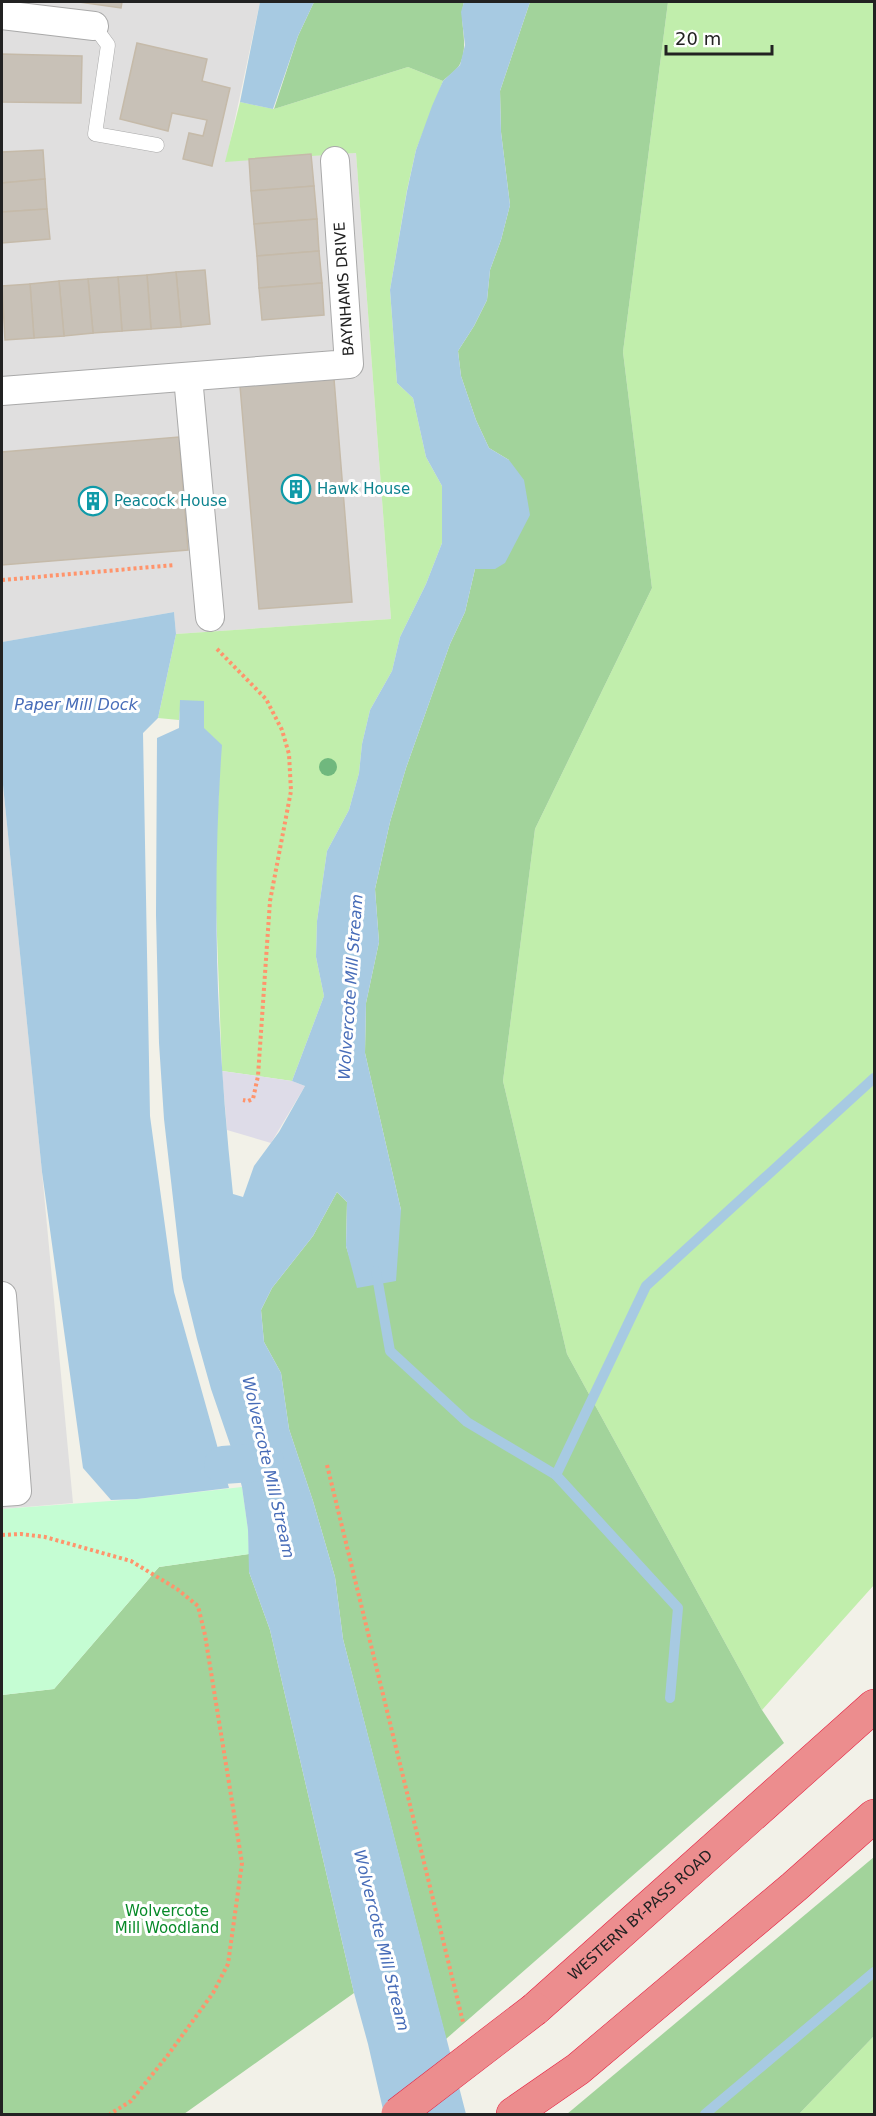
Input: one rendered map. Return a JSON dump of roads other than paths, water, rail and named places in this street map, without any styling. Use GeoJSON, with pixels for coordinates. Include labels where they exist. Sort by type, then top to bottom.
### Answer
{"type":"FeatureCollection","features":[{"type":"Feature","properties":{"kind":"highway","name":"WESTERN BY-PASS ROAD"},"geometry":{"type":"LineString","coordinates":[[398,2115],[535,2009],[874,1706]]}},
{"type":"Feature","properties":{"kind":"highway"},"geometry":{"type":"LineString","coordinates":[[513,2115],[578,2069],[794,1887],[874,1816]]}},
{"type":"Feature","properties":{"kind":"street"},"geometry":{"type":"LineString","coordinates":[[2,15],[94,26]]}},
{"type":"Feature","properties":{"kind":"street","name":"BAYNHAMS DRIVE"},"geometry":{"type":"LineString","coordinates":[[2,391],[349,364],[335,161]]}},
{"type":"Feature","properties":{"kind":"street"},"geometry":{"type":"LineString","coordinates":[[188,377],[210,617]]}},
{"type":"Feature","properties":{"kind":"street"},"geometry":{"type":"LineString","coordinates":[[2,1296],[17,1491],[2,1492]]}},
{"type":"Feature","properties":{"kind":"lane"},"geometry":{"type":"LineString","coordinates":[[94,26],[108,45],[95,134],[157,145]]}},
{"type":"Feature","properties":{"kind":"water"},"geometry":{"type":"Polygon","coordinates":[[[260,2],[314,2],[298,36],[273,109],[240,102],[260,2]]]}},
{"type":"Feature","properties":{"kind":"water","name":"Wolvercote Mill Stream"},"geometry":{"type":"Polygon","coordinates":[[[464,2],[530,2],[500,91],[501,132],[510,205],[490,270],[487,300],[458,351],[461,376],[476,420],[489,448],[509,460],[524,480],[530,515],[505,563],[495,569],[475,569],[465,612],[450,644],[406,768],[390,822],[375,889],[379,942],[366,1003],[365,1053],[401,1210],[396,1281],[357,1288],[346,1246],[347,1202],[337,1192],[313,1236],[272,1288],[261,1310],[264,1342],[281,1373],[289,1429],[335,1577],[343,1639],[466,2114],[384,2114],[270,1630],[249,1572],[248,1530],[242,1487],[211,1389],[182,1278],[164,1119],[159,1043],[156,915],[157,738],[179,728],[180,700],[204,701],[204,728],[222,745],[217,857],[217,970],[227,1138],[233,1194],[243,1197],[254,1166],[279,1132],[305,1086],[292,1081],[324,996],[316,957],[317,921],[327,851],[349,810],[359,773],[362,744],[370,710],[392,671],[400,637],[426,584],[442,543],[442,486],[426,457],[413,398],[397,383],[390,290],[416,150],[443,81],[460,65],[465,45],[461,12],[464,2]]]}},
{"type":"Feature","properties":{"kind":"water","name":"Paper Mill Dock"},"geometry":{"type":"Polygon","coordinates":[[[174,612],[176,634],[158,718],[143,733],[150,1116],[174,1292],[229,1488],[111,1500],[83,1468],[42,1172],[2,775],[2,642],[174,612]]]}},
{"type":"Feature","properties":{"kind":"waterway"},"geometry":{"type":"LineString","coordinates":[[556,1475],[646,1286],[874,1078]]}},
{"type":"Feature","properties":{"kind":"waterway"},"geometry":{"type":"LineString","coordinates":[[376,1271],[390,1351],[467,1422],[556,1475],[678,1608],[670,1698]]}},
{"type":"Feature","properties":{"kind":"waterway","name":"Wolvercote Mill Stream"},"geometry":{"type":"LineString","coordinates":[[223,1465],[265,1462]]}},
{"type":"Feature","properties":{"kind":"waterway"},"geometry":{"type":"LineString","coordinates":[[705,2114],[874,1972]]}},
{"type":"Feature","properties":{"kind":"place","name":"Hawk House"},"geometry":{"type":"Point","coordinates":[296,489]}},
{"type":"Feature","properties":{"kind":"place","name":"Peacock House"},"geometry":{"type":"Point","coordinates":[93,501]}},
{"type":"Feature","properties":{"kind":"park label","name":"Wolvercote Mill Woodland"},"geometry":{"type":"Point","coordinates":[167,1920]}}]}
